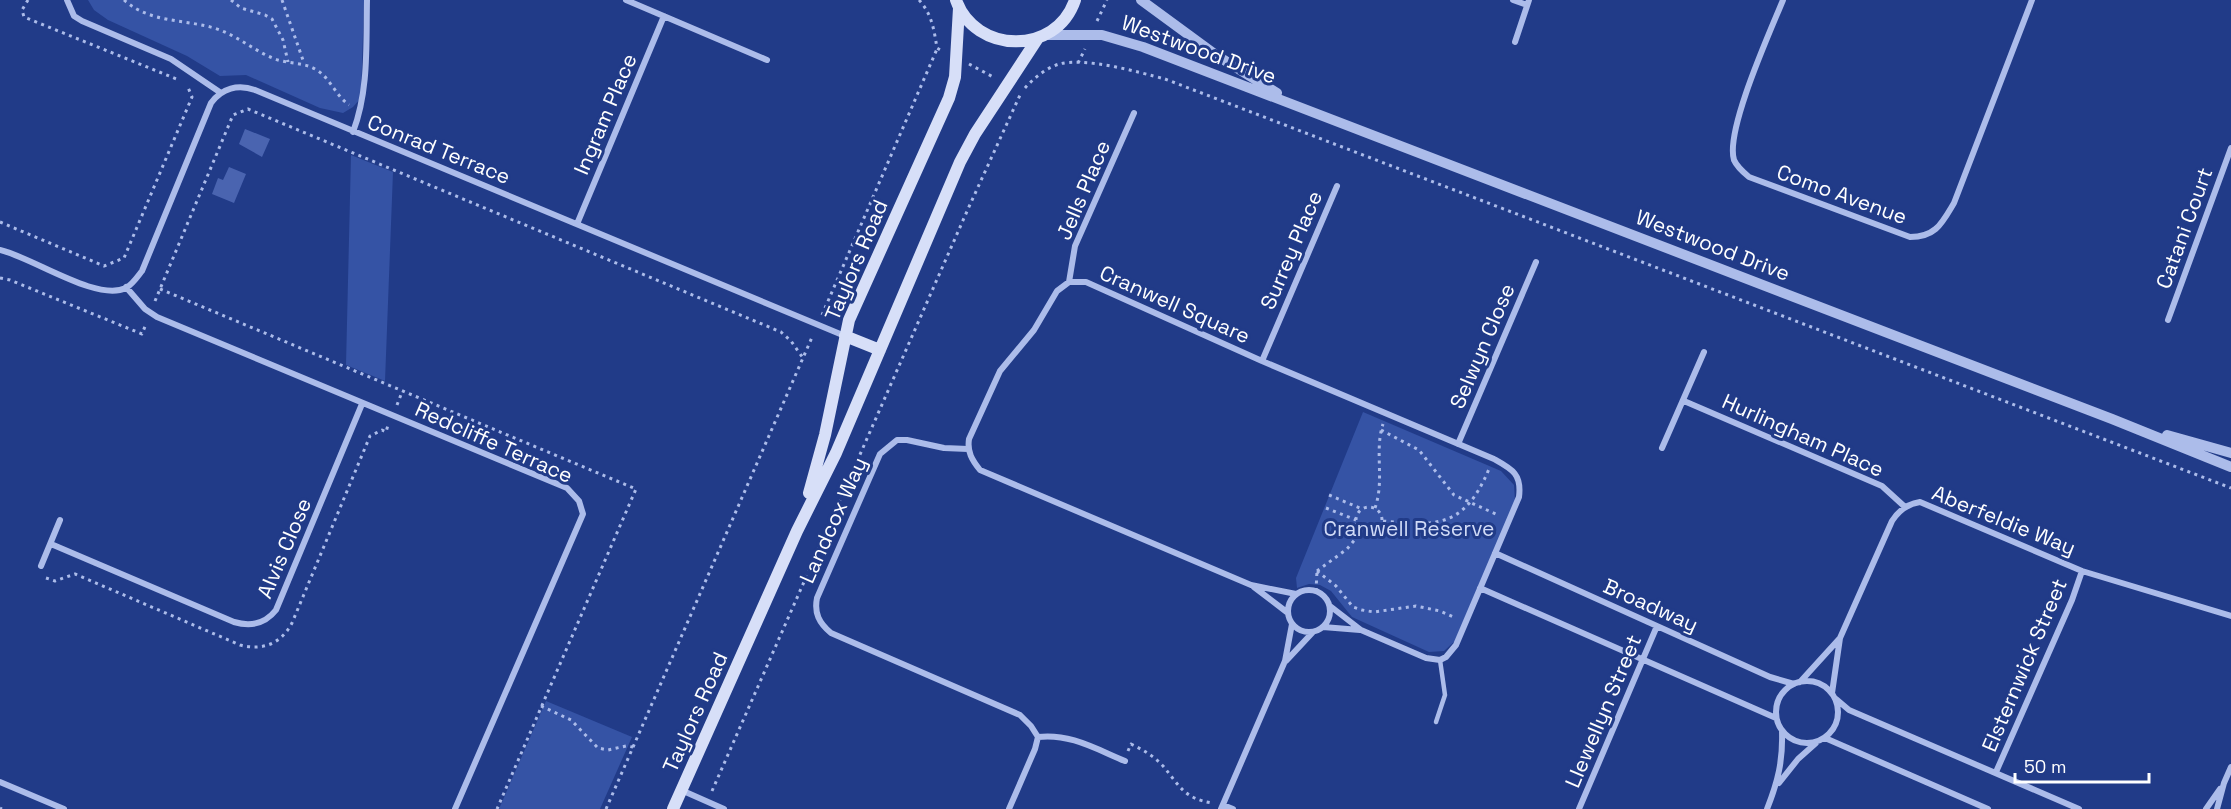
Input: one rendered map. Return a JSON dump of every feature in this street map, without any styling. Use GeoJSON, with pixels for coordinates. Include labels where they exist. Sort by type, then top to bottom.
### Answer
{"type":"FeatureCollection","features":[{"type":"Feature","properties":{"kind":"main road","name":"Taylors Road"},"geometry":{"type":"LineString","coordinates":[[673,809],[797,531],[836,453],[960,162],[975,134],[1008,84],[1042,37],[1061,23],[1075,0]]}},
{"type":"Feature","properties":{"kind":"main road","name":"Taylors Road"},"geometry":{"type":"LineString","coordinates":[[797,531],[821,453],[849,320],[876,256],[941,121],[955,76],[956,2]]}},
{"type":"Feature","properties":{"kind":"main road"},"geometry":{"type":"LineString","coordinates":[[956,2],[968,21],[979,31],[992,38],[1008,42],[1023,42],[1042,37]]}},
{"type":"Feature","properties":{"kind":"main road"},"geometry":{"type":"LineString","coordinates":[[845,336],[880,350]]}},
{"type":"Feature","properties":{"kind":"street"},"geometry":{"type":"LineString","coordinates":[[0,250],[96,289],[126,288],[142,271],[211,103],[221,93],[171,59],[82,21],[74,16],[66,0]]}},
{"type":"Feature","properties":{"kind":"street"},"geometry":{"type":"LineString","coordinates":[[354,132],[361,112],[365,85],[367,0]]}},
{"type":"Feature","properties":{"kind":"street"},"geometry":{"type":"LineString","coordinates":[[626,0],[766,60]]}},
{"type":"Feature","properties":{"kind":"street","name":"Westwood Drive"},"geometry":{"type":"LineString","coordinates":[[1141,0],[1216,55],[1301,108]]}},
{"type":"Feature","properties":{"kind":"street"},"geometry":{"type":"LineString","coordinates":[[1513,0],[1528,3],[1515,42]]}},
{"type":"Feature","properties":{"kind":"street","name":"Como Avenue"},"geometry":{"type":"LineString","coordinates":[[1782,0],[1735,127],[1733,150],[1735,160],[1749,177],[1887,230],[1910,237],[1923,237],[1933,232],[1943,222],[1954,203],[2032,0]]}},
{"type":"Feature","properties":{"kind":"street","name":"Ingram Place"},"geometry":{"type":"LineString","coordinates":[[577,224],[664,16]]}},
{"type":"Feature","properties":{"kind":"street","name":"Westwood Drive"},"geometry":{"type":"LineString","coordinates":[[1042,37],[1102,35],[1121,39],[2112,419],[2231,467]]}},
{"type":"Feature","properties":{"kind":"street","name":"Conrad Terrace"},"geometry":{"type":"LineString","coordinates":[[221,93],[235,87],[248,87],[845,336]]}},
{"type":"Feature","properties":{"kind":"street","name":"Jells Place"},"geometry":{"type":"LineString","coordinates":[[1069,282],[1076,246],[1134,113]]}},
{"type":"Feature","properties":{"kind":"street","name":"Catani Court"},"geometry":{"type":"LineString","coordinates":[[2168,320],[2231,148]]}},
{"type":"Feature","properties":{"kind":"street","name":"Surrey Place"},"geometry":{"type":"LineString","coordinates":[[1262,361],[1337,186]]}},
{"type":"Feature","properties":{"kind":"street","name":"Selwyn Close"},"geometry":{"type":"LineString","coordinates":[[1458,444],[1536,262]]}},
{"type":"Feature","properties":{"kind":"street","name":"Cranwell Square"},"geometry":{"type":"LineString","coordinates":[[968,449],[973,430],[1000,372],[1034,330],[1057,291],[1069,282],[1086,282],[1262,361],[1494,459],[1510,468],[1517,476],[1521,486],[1519,497],[1456,645],[1446,657],[1440,660]]}},
{"type":"Feature","properties":{"kind":"street","name":"Redcliffe Terrace"},"geometry":{"type":"LineString","coordinates":[[126,288],[150,313],[362,404],[567,488],[579,501],[583,514],[455,809]]}},
{"type":"Feature","properties":{"kind":"street"},"geometry":{"type":"LineString","coordinates":[[1662,448],[1704,352]]}},
{"type":"Feature","properties":{"kind":"street","name":"Hurlingham Place"},"geometry":{"type":"LineString","coordinates":[[1684,401],[1881,486],[1905,507]]}},
{"type":"Feature","properties":{"kind":"street","name":"Alvis Close"},"geometry":{"type":"LineString","coordinates":[[51,544],[234,621],[242,624],[261,623],[270,618],[276,610],[362,404]]}},
{"type":"Feature","properties":{"kind":"street","name":"Westwood Drive"},"geometry":{"type":"LineString","coordinates":[[2112,419],[2231,453]]}},
{"type":"Feature","properties":{"kind":"street","name":"Landcox Way"},"geometry":{"type":"LineString","coordinates":[[968,449],[944,448],[897,440],[880,454],[817,597],[815,608],[822,625],[831,633],[1020,715],[1038,737]]}},
{"type":"Feature","properties":{"kind":"street"},"geometry":{"type":"LineString","coordinates":[[968,449],[972,460],[980,470],[1251,585],[1296,594]]}},
{"type":"Feature","properties":{"kind":"street","name":"Aberfeldie Way"},"geometry":{"type":"LineString","coordinates":[[1834,696],[1840,638],[1892,521],[1898,512],[1911,503],[1920,502],[2082,571],[2231,616]]}},
{"type":"Feature","properties":{"kind":"street"},"geometry":{"type":"LineString","coordinates":[[41,566],[60,520]]}},
{"type":"Feature","properties":{"kind":"street","name":"Broadway"},"geometry":{"type":"LineString","coordinates":[[1495,553],[1770,676],[1797,683]]}},
{"type":"Feature","properties":{"kind":"street","name":"Elsternwick Street"},"geometry":{"type":"LineString","coordinates":[[1996,772],[2072,600],[2082,571]]}},
{"type":"Feature","properties":{"kind":"street"},"geometry":{"type":"LineString","coordinates":[[1251,585],[1288,613]]}},
{"type":"Feature","properties":{"kind":"street"},"geometry":{"type":"LineString","coordinates":[[1480,588],[1776,718]]}},
{"type":"Feature","properties":{"kind":"street"},"geometry":{"type":"LineString","coordinates":[[1233,809],[1222,807],[1285,661],[1292,624],[1288,613],[1291,599],[1296,594],[1309,590],[1316,591],[1327,600],[1330,606],[1361,630],[1426,658],[1440,660]]}},
{"type":"Feature","properties":{"kind":"street"},"geometry":{"type":"LineString","coordinates":[[1323,627],[1329,617],[1330,606]]}},
{"type":"Feature","properties":{"kind":"street"},"geometry":{"type":"LineString","coordinates":[[1292,624],[1301,631],[1313,632]]}},
{"type":"Feature","properties":{"kind":"street","name":"Llewellyn Street"},"geometry":{"type":"LineString","coordinates":[[1580,809],[1657,626]]}},
{"type":"Feature","properties":{"kind":"street"},"geometry":{"type":"LineString","coordinates":[[1285,661],[1313,632],[1323,627],[1361,630]]}},
{"type":"Feature","properties":{"kind":"street","name":"Aberfeldie Way"},"geometry":{"type":"LineString","coordinates":[[1797,683],[1840,638]]}},
{"type":"Feature","properties":{"kind":"street"},"geometry":{"type":"LineString","coordinates":[[1767,809],[1776,786],[1783,755],[1782,730],[1776,718],[1779,698],[1797,683],[1817,682],[1849,710],[2079,809]]}},
{"type":"Feature","properties":{"kind":"street"},"geometry":{"type":"LineString","coordinates":[[1776,786],[1798,759],[1825,738],[1836,725],[1838,717],[1834,696]]}},
{"type":"Feature","properties":{"kind":"street"},"geometry":{"type":"LineString","coordinates":[[1782,730],[1797,742],[1807,744],[1817,742]]}},
{"type":"Feature","properties":{"kind":"street"},"geometry":{"type":"LineString","coordinates":[[1009,809],[1038,737],[1070,738],[1125,761]]}},
{"type":"Feature","properties":{"kind":"street"},"geometry":{"type":"LineString","coordinates":[[1825,738],[1984,808]]}},
{"type":"Feature","properties":{"kind":"street"},"geometry":{"type":"LineString","coordinates":[[2217,809],[2231,767]]}},
{"type":"Feature","properties":{"kind":"street"},"geometry":{"type":"LineString","coordinates":[[0,782],[64,809]]}},
{"type":"Feature","properties":{"kind":"street"},"geometry":{"type":"LineString","coordinates":[[2206,809],[2224,783]]}},
{"type":"Feature","properties":{"kind":"street"},"geometry":{"type":"LineString","coordinates":[[681,790],[724,809]]}},
{"type":"Feature","properties":{"kind":"lane"},"geometry":{"type":"LineString","coordinates":[[1436,722],[1445,695],[1440,660]]}},
{"type":"Feature","properties":{"kind":"path"},"geometry":{"type":"LineString","coordinates":[[0,222],[104,266],[124,258],[192,97],[186,83],[24,16],[22,10],[28,0]]}},
{"type":"Feature","properties":{"kind":"path"},"geometry":{"type":"LineString","coordinates":[[125,1],[133,0]]}},
{"type":"Feature","properties":{"kind":"path"},"geometry":{"type":"LineString","coordinates":[[231,0],[241,8],[272,19],[283,40],[288,62]]}},
{"type":"Feature","properties":{"kind":"path"},"geometry":{"type":"LineString","coordinates":[[282,0],[304,64]]}},
{"type":"Feature","properties":{"kind":"path"},"geometry":{"type":"LineString","coordinates":[[606,809],[937,48],[932,20],[926,7],[919,0]]}},
{"type":"Feature","properties":{"kind":"path"},"geometry":{"type":"LineString","coordinates":[[125,1],[152,16],[206,26],[229,33],[268,56],[304,64],[323,75],[339,98],[361,112]]}},
{"type":"Feature","properties":{"kind":"path"},"geometry":{"type":"LineString","coordinates":[[937,48],[1008,84]]}},
{"type":"Feature","properties":{"kind":"path"},"geometry":{"type":"LineString","coordinates":[[707,802],[1022,91],[1046,70],[1057,65],[1067,63],[1120,67],[1165,79],[2231,488]]}},
{"type":"Feature","properties":{"kind":"path"},"geometry":{"type":"LineString","coordinates":[[0,278],[10,280],[142,334],[233,115],[248,109],[781,332],[791,340],[803,358]]}},
{"type":"Feature","properties":{"kind":"path"},"geometry":{"type":"LineString","coordinates":[[160,289],[636,489],[497,809]]}},
{"type":"Feature","properties":{"kind":"path"},"geometry":{"type":"LineString","coordinates":[[41,566],[34,573],[55,581],[75,574],[240,645],[255,648],[271,644],[282,637],[292,623],[370,436],[382,430],[386,432],[402,391]]}},
{"type":"Feature","properties":{"kind":"path"},"geometry":{"type":"LineString","coordinates":[[1375,508],[1381,483],[1378,452],[1381,430],[1387,414]]}},
{"type":"Feature","properties":{"kind":"path"},"geometry":{"type":"LineString","coordinates":[[1381,430],[1419,450],[1454,495],[1509,520]]}},
{"type":"Feature","properties":{"kind":"path"},"geometry":{"type":"LineString","coordinates":[[1383,521],[1414,524],[1438,523],[1454,517],[1481,488],[1494,459]]}},
{"type":"Feature","properties":{"kind":"path"},"geometry":{"type":"LineString","coordinates":[[1329,495],[1362,509]]}},
{"type":"Feature","properties":{"kind":"path"},"geometry":{"type":"LineString","coordinates":[[1356,520],[1362,509],[1368,506],[1381,513],[1383,521]]}},
{"type":"Feature","properties":{"kind":"path"},"geometry":{"type":"LineString","coordinates":[[1326,508],[1356,520],[1362,531],[1375,532],[1383,521]]}},
{"type":"Feature","properties":{"kind":"path"},"geometry":{"type":"LineString","coordinates":[[1317,571],[1347,549],[1362,531]]}},
{"type":"Feature","properties":{"kind":"path"},"geometry":{"type":"LineString","coordinates":[[1316,591],[1317,571]]}},
{"type":"Feature","properties":{"kind":"path"},"geometry":{"type":"LineString","coordinates":[[1317,571],[1336,586],[1353,607],[1374,612],[1416,606],[1440,611],[1465,623]]}},
{"type":"Feature","properties":{"kind":"path"},"geometry":{"type":"LineString","coordinates":[[542,706],[571,720],[598,748],[608,750],[626,746],[633,747]]}},
{"type":"Feature","properties":{"kind":"path"},"geometry":{"type":"LineString","coordinates":[[1125,761],[1131,744],[1152,755],[1184,792],[1222,807]]}},
{"type":"Feature","properties":{"kind":"green space"},"geometry":{"type":"Polygon","coordinates":[[[88,0],[364,0],[361,98],[343,113],[320,108],[246,75],[220,76],[187,56],[108,20],[94,10],[88,0]]]}},
{"type":"Feature","properties":{"kind":"green space"},"geometry":{"type":"Polygon","coordinates":[[[351,155],[393,172],[385,381],[346,365],[351,155]]]}},
{"type":"Feature","properties":{"kind":"green space","name":"Cranwell Reserve"},"geometry":{"type":"Polygon","coordinates":[[[1363,412],[1501,471],[1514,485],[1515,501],[1455,641],[1444,651],[1429,652],[1352,617],[1331,591],[1320,585],[1309,584],[1297,588],[1296,578],[1363,412]]]}},
{"type":"Feature","properties":{"kind":"green space"},"geometry":{"type":"Polygon","coordinates":[[[546,701],[632,737],[600,809],[499,809],[546,701]]]}},
{"type":"Feature","properties":{"kind":"building"},"geometry":{"type":"Polygon","coordinates":[[[245,129],[270,139],[262,157],[239,144],[245,129]]]}},
{"type":"Feature","properties":{"kind":"building"},"geometry":{"type":"Polygon","coordinates":[[[229,167],[246,174],[234,203],[212,194],[218,178],[223,180],[229,167]]]}}]}
